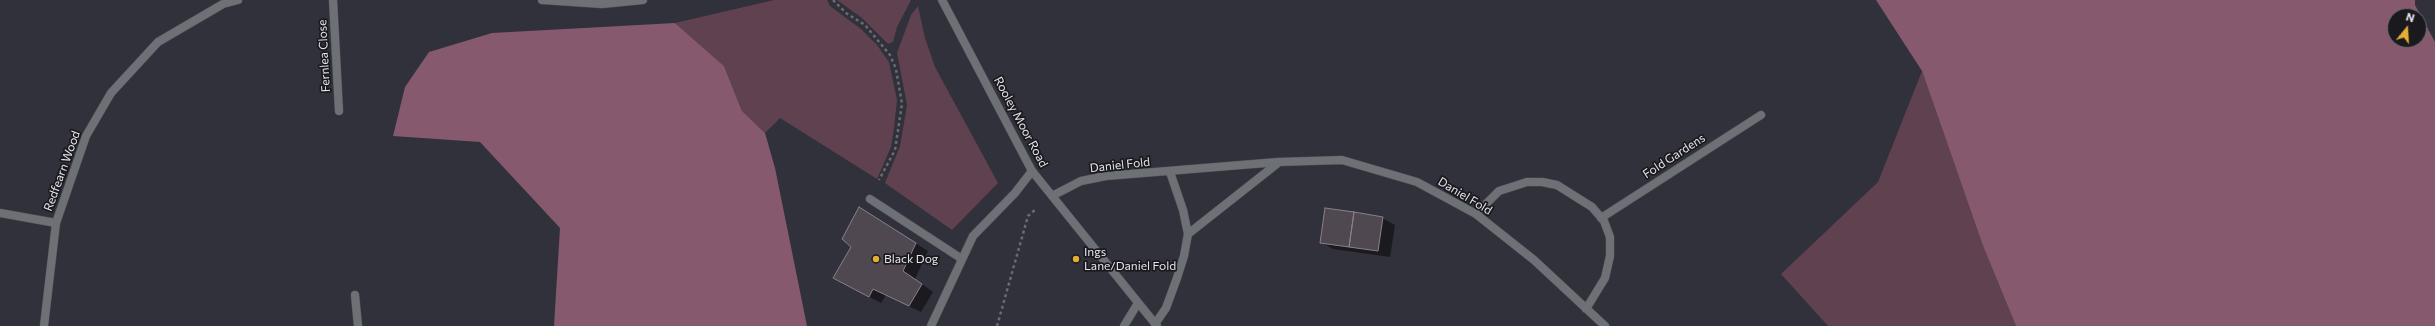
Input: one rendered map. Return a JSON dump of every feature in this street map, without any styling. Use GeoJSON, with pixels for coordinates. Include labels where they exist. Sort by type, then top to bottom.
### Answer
{"type":"FeatureCollection","features":[{"type":"Feature","properties":{"kind":"street","name":"Redfearn Wood"},"geometry":{"type":"LineString","coordinates":[[44,326],[56,223],[86,136],[111,93],[158,42],[223,4],[238,0]]}},
{"type":"Feature","properties":{"kind":"street","name":"Fernlea Close"},"geometry":{"type":"LineString","coordinates":[[332,0],[338,112]]}},
{"type":"Feature","properties":{"kind":"street"},"geometry":{"type":"LineString","coordinates":[[542,0],[602,4],[643,0]]}},
{"type":"Feature","properties":{"kind":"street","name":"Rooley Moor Road"},"geometry":{"type":"LineString","coordinates":[[942,0],[1032,171],[1156,325]]}},
{"type":"Feature","properties":{"kind":"street","name":"Fold Gardens"},"geometry":{"type":"LineString","coordinates":[[1601,218],[1760,115]]}},
{"type":"Feature","properties":{"kind":"street","name":"Daniel Fold"},"geometry":{"type":"LineString","coordinates":[[1052,196],[1081,182],[1106,176],[1170,172],[1278,162],[1342,160],[1417,182],[1476,214],[1534,260],[1605,326]]}},
{"type":"Feature","properties":{"kind":"street"},"geometry":{"type":"LineString","coordinates":[[1188,234],[1278,162]]}},
{"type":"Feature","properties":{"kind":"street"},"geometry":{"type":"LineString","coordinates":[[931,326],[973,236],[1015,193],[1032,171]]}},
{"type":"Feature","properties":{"kind":"street"},"geometry":{"type":"LineString","coordinates":[[1156,325],[1166,308],[1177,278],[1184,256],[1188,234],[1183,210],[1170,172]]}},
{"type":"Feature","properties":{"kind":"street"},"geometry":{"type":"LineString","coordinates":[[1476,214],[1499,191],[1527,182],[1542,182],[1557,185],[1576,195],[1592,206],[1601,218],[1610,237],[1610,256],[1605,278],[1586,309]]}},
{"type":"Feature","properties":{"kind":"street"},"geometry":{"type":"LineString","coordinates":[[870,199],[962,259]]}},
{"type":"Feature","properties":{"kind":"street"},"geometry":{"type":"LineString","coordinates":[[0,213],[56,223]]}},
{"type":"Feature","properties":{"kind":"street"},"geometry":{"type":"LineString","coordinates":[[356,295],[358,326]]}},
{"type":"Feature","properties":{"kind":"street"},"geometry":{"type":"LineString","coordinates":[[1124,326],[1138,303]]}},
{"type":"Feature","properties":{"kind":"path"},"geometry":{"type":"LineString","coordinates":[[833,0],[846,13],[865,25],[890,55],[901,90],[902,104],[895,150],[870,199]]}},
{"type":"Feature","properties":{"kind":"path"},"geometry":{"type":"LineString","coordinates":[[997,326],[1028,216],[1052,196]]}},
{"type":"Feature","properties":{"kind":"shaded area"},"geometry":{"type":"Polygon","coordinates":[[[774,0],[827,0],[830,6],[861,29],[877,45],[889,62],[897,100],[891,147],[877,179],[780,118],[765,133],[742,111],[724,66],[675,23],[774,0]]]}},
{"type":"Feature","properties":{"kind":"shaded area"},"geometry":{"type":"Polygon","coordinates":[[[837,0],[911,0],[897,27],[893,42],[888,44],[862,18],[837,0]]]}},
{"type":"Feature","properties":{"kind":"shaded area"},"geometry":{"type":"Polygon","coordinates":[[[1876,0],[2415,0],[2417,8],[2387,8],[2387,48],[2427,48],[2427,27],[2435,42],[2435,326],[2016,326],[1983,246],[1922,71],[1876,0]]]}},
{"type":"Feature","properties":{"kind":"shaded area"},"geometry":{"type":"Polygon","coordinates":[[[918,6],[925,38],[935,67],[998,183],[952,230],[885,183],[900,146],[907,105],[897,53],[911,15],[918,6]]]}},
{"type":"Feature","properties":{"kind":"shaded area"},"geometry":{"type":"Polygon","coordinates":[[[675,23],[724,66],[742,111],[765,133],[775,168],[807,326],[554,326],[560,228],[480,142],[393,136],[405,87],[429,52],[492,33],[675,23]]]}},
{"type":"Feature","properties":{"kind":"shaded area"},"geometry":{"type":"Polygon","coordinates":[[[1922,71],[1983,246],[2016,326],[1828,326],[1781,274],[1878,182],[1922,71]]]}},
{"type":"Feature","properties":{"kind":"building","name":"Black Dog"},"geometry":{"type":"Polygon","coordinates":[[[859,207],[916,243],[903,271],[922,284],[909,306],[873,289],[869,297],[833,278],[851,247],[842,239],[859,207]]]}},
{"type":"Feature","properties":{"kind":"building"},"geometry":{"type":"Polygon","coordinates":[[[1325,208],[1354,212],[1349,247],[1320,243],[1325,208]]]}},
{"type":"Feature","properties":{"kind":"building"},"geometry":{"type":"Polygon","coordinates":[[[1354,212],[1383,217],[1378,251],[1349,247],[1354,212]]]}},
{"type":"Feature","properties":{"kind":"place","name":"Black Dog"},"geometry":{"type":"Point","coordinates":[876,259]}},
{"type":"Feature","properties":{"kind":"place","name":"Ings Lane/Daniel Fold"},"geometry":{"type":"Point","coordinates":[1076,259]}}]}
